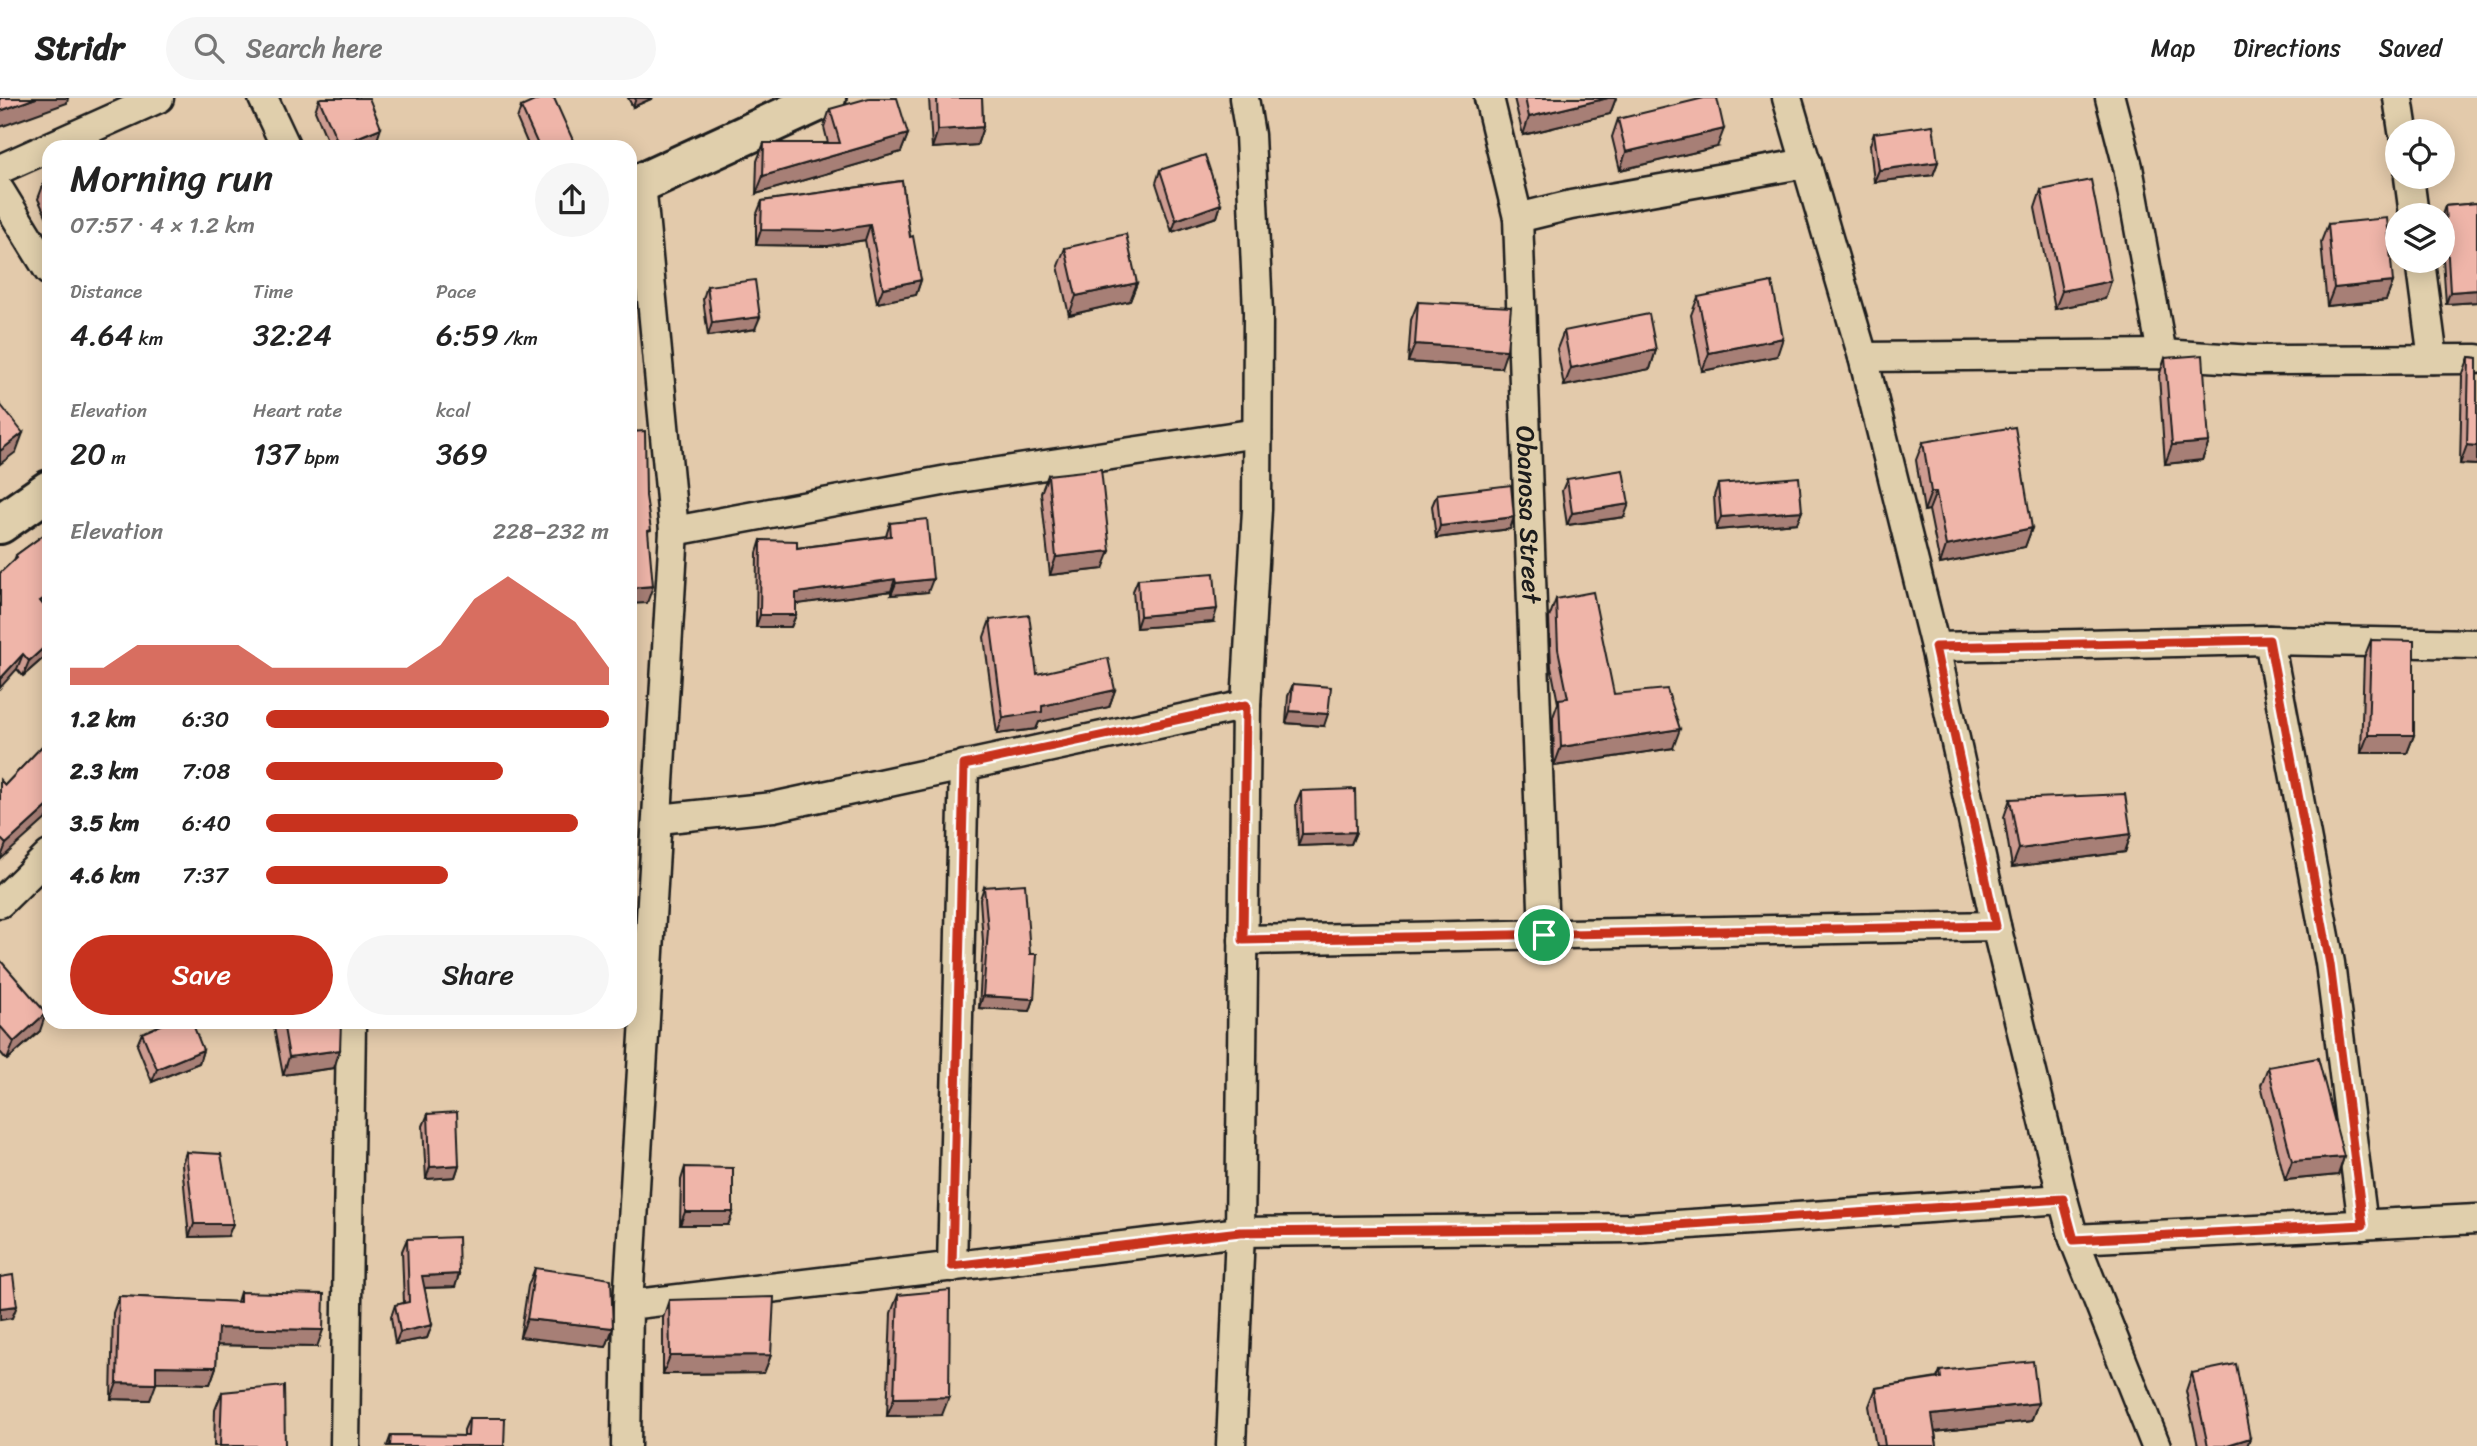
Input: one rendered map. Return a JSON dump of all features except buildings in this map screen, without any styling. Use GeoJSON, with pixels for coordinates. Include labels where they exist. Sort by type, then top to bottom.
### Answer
{"type":"FeatureCollection","features":[{"type":"Feature","properties":{"kind":"street"},"geometry":{"type":"LineString","coordinates":[[65,140],[159,98]]}},
{"type":"Feature","properties":{"kind":"street"},"geometry":{"type":"LineString","coordinates":[[263,98],[283,140]]}},
{"type":"Feature","properties":{"kind":"street"},"geometry":{"type":"LineString","coordinates":[[637,186],[826,98]]}},
{"type":"Feature","properties":{"kind":"street"},"geometry":{"type":"LineString","coordinates":[[1231,1446],[1240,1232],[1246,705],[1257,509],[1257,299],[1250,135],[1244,98]]}},
{"type":"Feature","properties":{"kind":"street","name":"Obanosa Street"},"geometry":{"type":"LineString","coordinates":[[1489,98],[1518,218],[1544,935]]}},
{"type":"Feature","properties":{"kind":"street"},"geometry":{"type":"LineString","coordinates":[[1787,98],[1863,357],[1935,647],[1996,926],[2074,1240],[2156,1446]]}},
{"type":"Feature","properties":{"kind":"street"},"geometry":{"type":"LineString","coordinates":[[2110,98],[2128,167],[2162,355]]}},
{"type":"Feature","properties":{"kind":"street"},"geometry":{"type":"LineString","coordinates":[[2398,98],[2401,119]]}},
{"type":"Feature","properties":{"kind":"street"},"geometry":{"type":"LineString","coordinates":[[0,169],[42,150]]}},
{"type":"Feature","properties":{"kind":"street"},"geometry":{"type":"LineString","coordinates":[[1518,218],[1571,205],[1807,163]]}},
{"type":"Feature","properties":{"kind":"street"},"geometry":{"type":"LineString","coordinates":[[0,191],[42,260]]}},
{"type":"Feature","properties":{"kind":"street"},"geometry":{"type":"LineString","coordinates":[[626,1446],[628,1305],[659,819],[674,531],[637,195]]}},
{"type":"Feature","properties":{"kind":"street"},"geometry":{"type":"LineString","coordinates":[[2422,273],[2433,359]]}},
{"type":"Feature","properties":{"kind":"street"},"geometry":{"type":"LineString","coordinates":[[1863,357],[2162,355],[2252,360],[2477,359]]}},
{"type":"Feature","properties":{"kind":"street"},"geometry":{"type":"LineString","coordinates":[[674,531],[953,479],[1257,433]]}},
{"type":"Feature","properties":{"kind":"street"},"geometry":{"type":"LineString","coordinates":[[0,524],[42,495]]}},
{"type":"Feature","properties":{"kind":"street"},"geometry":{"type":"LineString","coordinates":[[1935,647],[2269,640],[2477,644]]}},
{"type":"Feature","properties":{"kind":"street"},"geometry":{"type":"LineString","coordinates":[[2269,640],[2330,964],[2363,1225]]}},
{"type":"Feature","properties":{"kind":"street"},"geometry":{"type":"LineString","coordinates":[[659,819],[772,807],[1246,705]]}},
{"type":"Feature","properties":{"kind":"street"},"geometry":{"type":"LineString","coordinates":[[952,1266],[964,765]]}},
{"type":"Feature","properties":{"kind":"street"},"geometry":{"type":"LineString","coordinates":[[0,903],[42,862]]}},
{"type":"Feature","properties":{"kind":"street"},"geometry":{"type":"LineString","coordinates":[[1243,940],[1996,926]]}},
{"type":"Feature","properties":{"kind":"street"},"geometry":{"type":"LineString","coordinates":[[345,1446],[351,1029]]}},
{"type":"Feature","properties":{"kind":"street"},"geometry":{"type":"LineString","coordinates":[[628,1305],[1240,1232],[1631,1228],[2063,1199]]}},
{"type":"Feature","properties":{"kind":"street"},"geometry":{"type":"LineString","coordinates":[[2074,1240],[2477,1219]]}},
{"type":"Feature","properties":{"kind":"route"},"geometry":{"type":"LineString","coordinates":[[2269,640],[2330,964],[2363,1225],[2074,1240],[2063,1199],[1631,1228],[1240,1232],[952,1266],[964,765],[1246,705],[1243,940],[1544,935],[1996,926],[1935,647],[2269,640]]}}]}
